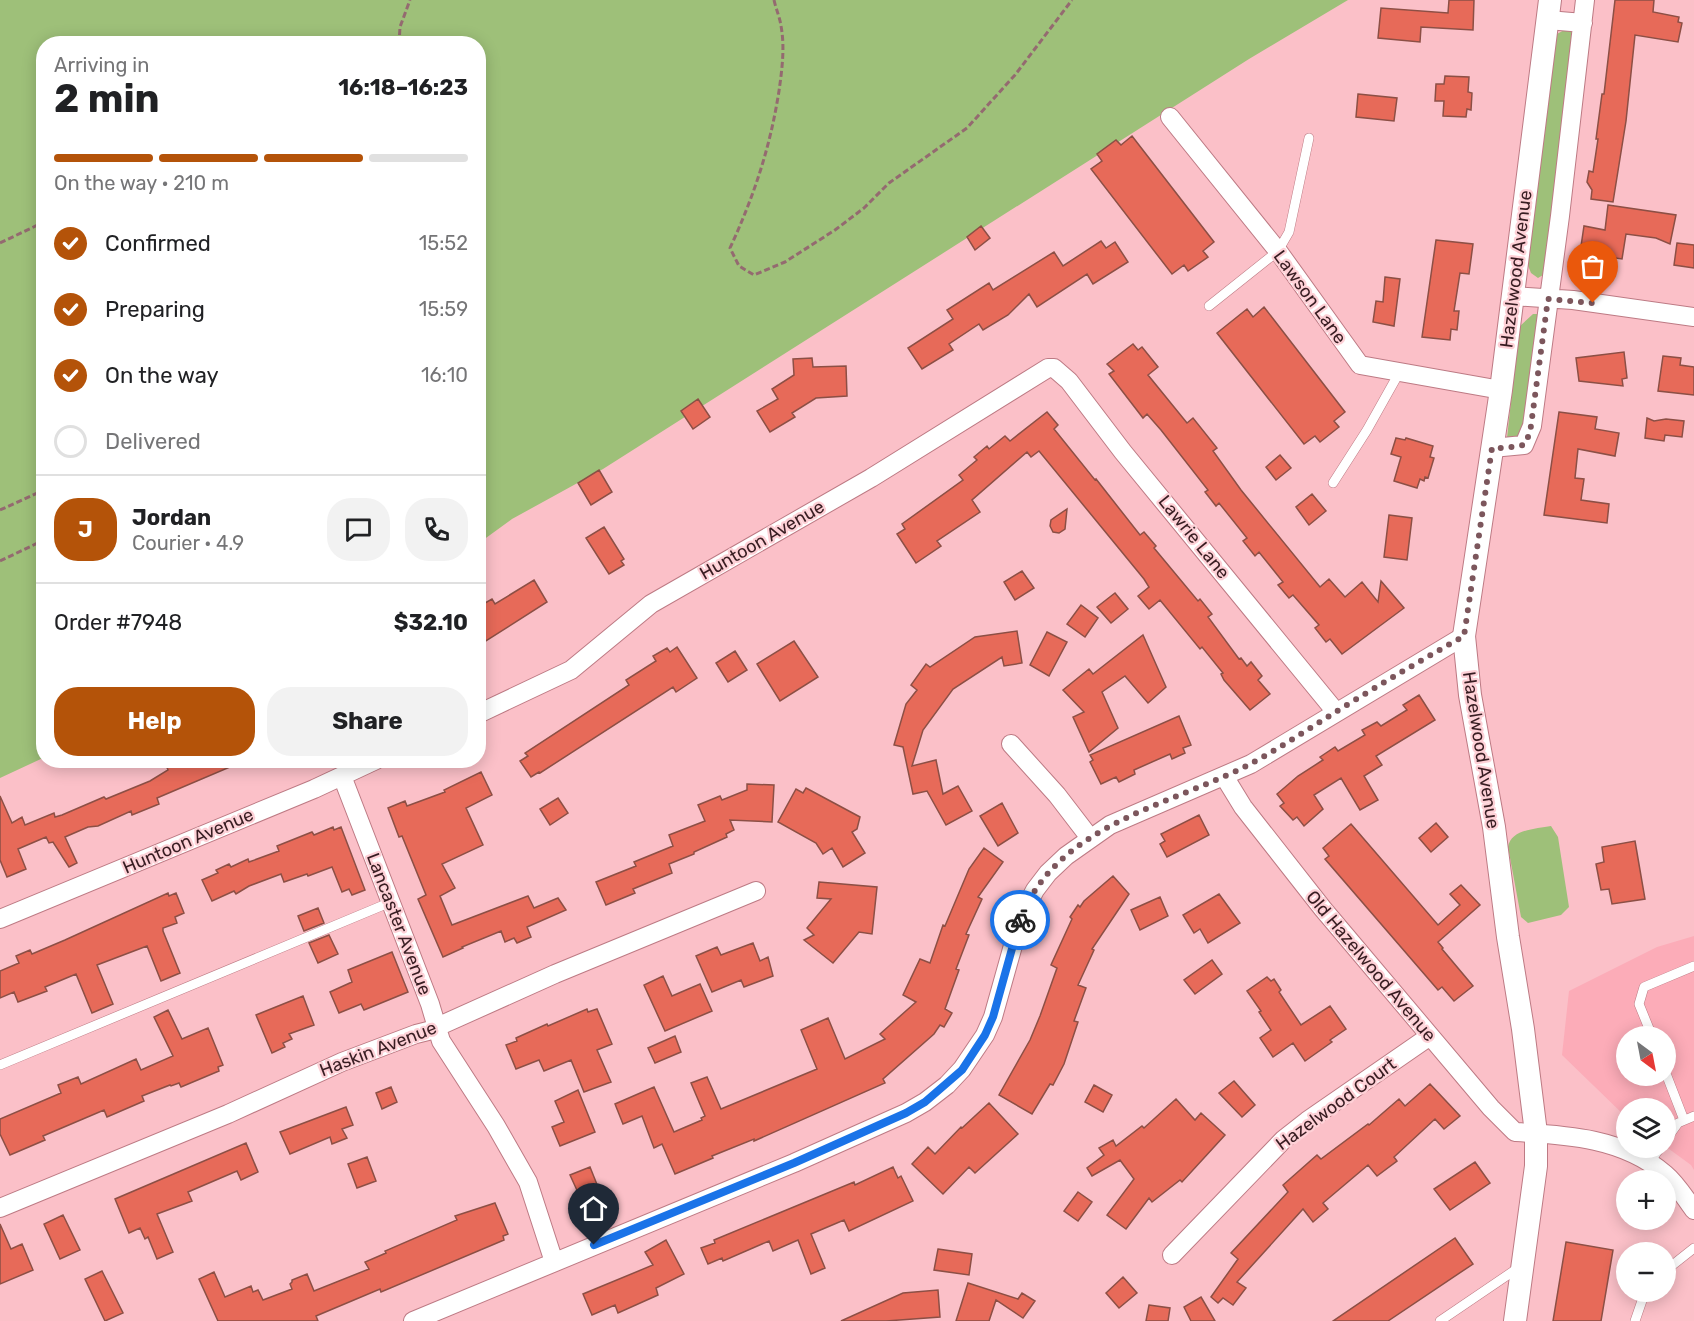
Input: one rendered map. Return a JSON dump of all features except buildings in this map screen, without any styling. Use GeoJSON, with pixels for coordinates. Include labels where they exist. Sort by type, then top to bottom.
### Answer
{"type":"FeatureCollection","features":[{"type":"Feature","properties":{"kind":"street"},"geometry":{"type":"LineString","coordinates":[[1492,448],[1524,445],[1530,433],[1560,216],[1585,0]]}},
{"type":"Feature","properties":{"kind":"street"},"geometry":{"type":"LineString","coordinates":[[1549,10],[1583,22]]}},
{"type":"Feature","properties":{"kind":"street","name":"Hazelwood Avenue"},"geometry":{"type":"LineString","coordinates":[[1515,1321],[1536,1166],[1536,1133],[1494,827],[1470,694],[1464,636],[1501,390],[1549,10]]}},
{"type":"Feature","properties":{"kind":"street","name":"Lawson Lane"},"geometry":{"type":"LineString","coordinates":[[1170,117],[1278,252],[1360,365],[1501,390]]}},
{"type":"Feature","properties":{"kind":"street"},"geometry":{"type":"LineString","coordinates":[[1512,296],[1694,317]]}},
{"type":"Feature","properties":{"kind":"street","name":"Lawrie Lane"},"geometry":{"type":"LineString","coordinates":[[1048,368],[1060,371],[1069,381],[1336,712]]}},
{"type":"Feature","properties":{"kind":"street","name":"Huntoon Avenue"},"geometry":{"type":"LineString","coordinates":[[486,710],[571,670],[651,604],[872,478],[1048,368]]}},
{"type":"Feature","properties":{"kind":"street"},"geometry":{"type":"LineString","coordinates":[[413,1321],[794,1163],[906,1113],[925,1102],[962,1070],[985,1035],[993,1017],[1018,925],[1035,890],[1048,873],[1090,838],[1110,825],[1251,764],[1464,636]]}},
{"type":"Feature","properties":{"kind":"street"},"geometry":{"type":"LineString","coordinates":[[1011,744],[1057,795],[1090,838]]}},
{"type":"Feature","properties":{"kind":"street","name":"Huntoon Avenue"},"geometry":{"type":"LineString","coordinates":[[0,919],[359,768]]}},
{"type":"Feature","properties":{"kind":"street","name":"Lancaster Avenue"},"geometry":{"type":"LineString","coordinates":[[342,776],[430,1004],[441,1041],[496,1126],[528,1182],[554,1262]]}},
{"type":"Feature","properties":{"kind":"street","name":"Old Hazelwood Avenue"},"geometry":{"type":"LineString","coordinates":[[1224,776],[1243,807],[1316,900],[1491,1108],[1515,1132],[1568,1135],[1627,1150],[1649,1163],[1674,1183],[1694,1210]]}},
{"type":"Feature","properties":{"kind":"street","name":"Haskin Avenue"},"geometry":{"type":"LineString","coordinates":[[0,1208],[228,1114],[342,1062],[437,1027],[555,974],[756,891]]}},
{"type":"Feature","properties":{"kind":"street","name":"Hazelwood Court"},"geometry":{"type":"LineString","coordinates":[[1172,1255],[1284,1139],[1307,1120],[1430,1036]]}},
{"type":"Feature","properties":{"kind":"lane"},"geometry":{"type":"LineString","coordinates":[[1209,306],[1278,252],[1289,232],[1309,138]]}},
{"type":"Feature","properties":{"kind":"lane"},"geometry":{"type":"LineString","coordinates":[[1333,483],[1367,430],[1399,373]]}},
{"type":"Feature","properties":{"kind":"lane"},"geometry":{"type":"LineString","coordinates":[[0,1065],[391,902]]}},
{"type":"Feature","properties":{"kind":"lane"},"geometry":{"type":"LineString","coordinates":[[1648,1026],[1639,1004],[1644,987],[1694,966]]}},
{"type":"Feature","properties":{"kind":"lane"},"geometry":{"type":"LineString","coordinates":[[1671,1086],[1684,1120]]}},
{"type":"Feature","properties":{"kind":"lane"},"geometry":{"type":"LineString","coordinates":[[1676,1126],[1694,1116]]}},
{"type":"Feature","properties":{"kind":"lane"},"geometry":{"type":"LineString","coordinates":[[1649,1163],[1653,1158]]}},
{"type":"Feature","properties":{"kind":"lane"},"geometry":{"type":"LineString","coordinates":[[1676,1263],[1694,1248]]}},
{"type":"Feature","properties":{"kind":"lane"},"geometry":{"type":"LineString","coordinates":[[1440,1321],[1523,1265]]}},
{"type":"Feature","properties":{"kind":"lane"},"geometry":{"type":"LineString","coordinates":[[1635,1321],[1642,1302]]}},
{"type":"Feature","properties":{"kind":"path"},"geometry":{"type":"LineString","coordinates":[[399,36],[400,27],[410,0]]}},
{"type":"Feature","properties":{"kind":"path"},"geometry":{"type":"LineString","coordinates":[[774,0],[781,26],[782,65],[769,147],[755,190],[730,248],[739,266],[754,275],[785,262],[835,230],[864,208],[888,183],[967,128],[1015,75],[1072,0]]}},
{"type":"Feature","properties":{"kind":"path"},"geometry":{"type":"LineString","coordinates":[[0,243],[36,226]]}},
{"type":"Feature","properties":{"kind":"path"},"geometry":{"type":"LineString","coordinates":[[0,510],[36,494]]}},
{"type":"Feature","properties":{"kind":"path"},"geometry":{"type":"LineString","coordinates":[[0,561],[36,544]]}},
{"type":"Feature","properties":{"kind":"shaded area"},"geometry":{"type":"Polygon","coordinates":[[[1694,936],[1694,1170],[1676,1154],[1676,1098],[1616,1098],[1616,1107],[1562,1055],[1569,991],[1657,947],[1694,936]]]}},
{"type":"Feature","properties":{"kind":"green space"},"geometry":{"type":"Polygon","coordinates":[[[0,0],[1348,0],[1249,59],[603,469],[512,519],[486,538],[486,36],[36,36],[36,761],[0,778],[0,0]]]}},
{"type":"Feature","properties":{"kind":"green space"},"geometry":{"type":"Polygon","coordinates":[[[1566,29],[1573,32],[1575,36],[1543,275],[1538,278],[1531,273],[1527,263],[1557,34],[1566,29]]]}},
{"type":"Feature","properties":{"kind":"green space"},"geometry":{"type":"Polygon","coordinates":[[[1533,314],[1541,314],[1529,425],[1516,439],[1507,438],[1519,327],[1533,314]]]}},
{"type":"Feature","properties":{"kind":"green space"},"geometry":{"type":"Polygon","coordinates":[[[1551,826],[1558,837],[1569,907],[1561,915],[1528,923],[1521,917],[1508,847],[1510,841],[1519,833],[1551,826]]]}},
{"type":"Feature","properties":{"kind":"way so far"},"geometry":{"type":"LineString","coordinates":[[1020,920],[1027,902],[1048,873],[1066,856],[1110,825],[1251,764],[1464,636],[1492,448],[1524,445],[1530,433],[1548,299],[1593,303]]}},
{"type":"Feature","properties":{"kind":"route"},"geometry":{"type":"LineString","coordinates":[[594,1245],[794,1163],[906,1113],[925,1102],[962,1070],[985,1035],[993,1017],[1020,920]]}}]}
